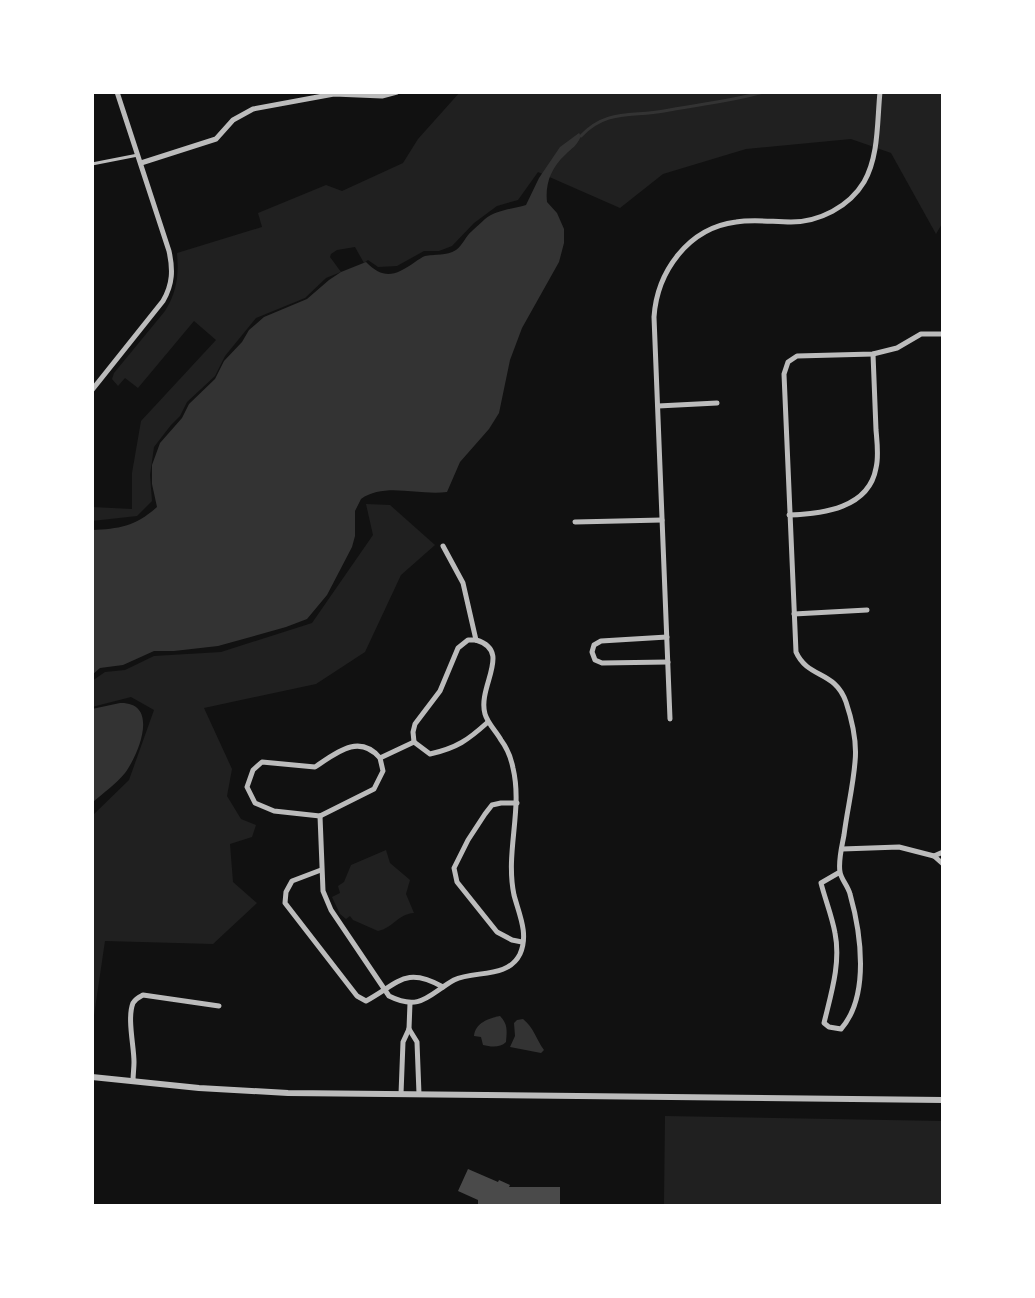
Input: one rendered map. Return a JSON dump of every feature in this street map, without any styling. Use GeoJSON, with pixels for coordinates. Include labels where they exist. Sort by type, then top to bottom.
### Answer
{"type":"FeatureCollection","features":[{"type":"Feature","properties":{"kind":"street"},"geometry":{"type":"LineString","coordinates":[[92,390],[163,301],[172,274],[169,251],[117,92]]}},
{"type":"Feature","properties":{"kind":"street"},"geometry":{"type":"LineString","coordinates":[[141,163],[216,139],[233,120],[253,109],[334,94],[382,96],[397,92]]}},
{"type":"Feature","properties":{"kind":"street"},"geometry":{"type":"LineString","coordinates":[[670,719],[655,303],[659,287],[670,264],[690,242],[726,223],[797,222],[827,214],[843,205],[861,186],[872,164],[880,92]]}},
{"type":"Feature","properties":{"kind":"street"},"geometry":{"type":"LineString","coordinates":[[840,872],[821,883],[836,933],[837,954],[824,1023],[841,1029],[851,1019],[857,1002],[860,958],[855,914],[849,890],[840,872],[856,759],[850,714],[844,697],[836,683],[806,667],[795,647],[784,374],[792,358],[802,355],[873,354],[897,348],[921,334],[943,334]]}},
{"type":"Feature","properties":{"kind":"street"},"geometry":{"type":"LineString","coordinates":[[789,515],[819,513],[844,505],[860,497],[872,483],[877,462],[873,354]]}},
{"type":"Feature","properties":{"kind":"street"},"geometry":{"type":"LineString","coordinates":[[658,406],[717,403]]}},
{"type":"Feature","properties":{"kind":"street"},"geometry":{"type":"LineString","coordinates":[[575,522],[662,520]]}},
{"type":"Feature","properties":{"kind":"street"},"geometry":{"type":"LineString","coordinates":[[443,546],[463,583],[476,640]]}},
{"type":"Feature","properties":{"kind":"street"},"geometry":{"type":"LineString","coordinates":[[794,614],[867,610]]}},
{"type":"Feature","properties":{"kind":"street"},"geometry":{"type":"LineString","coordinates":[[667,637],[601,641],[594,645],[592,652],[595,660],[602,663],[668,662]]}},
{"type":"Feature","properties":{"kind":"street"},"geometry":{"type":"LineString","coordinates":[[320,816],[323,891],[331,910],[389,996],[410,1003],[428,998],[460,977],[502,969],[520,954],[523,933],[512,872],[517,803],[512,763],[501,739],[488,722],[484,709],[483,698],[494,656],[483,642],[468,640],[458,648],[440,691],[415,724],[414,742],[430,754],[450,750],[472,737],[488,722]]}},
{"type":"Feature","properties":{"kind":"street"},"geometry":{"type":"LineString","coordinates":[[380,758],[414,742]]}},
{"type":"Feature","properties":{"kind":"street"},"geometry":{"type":"LineString","coordinates":[[363,745],[373,750],[380,758],[383,771],[374,789],[320,816],[274,811],[255,803],[247,787],[253,770],[262,762],[315,767],[350,747],[363,745]]}},
{"type":"Feature","properties":{"kind":"street"},"geometry":{"type":"LineString","coordinates":[[517,803],[492,805],[468,840],[454,868],[457,882],[497,932],[522,942]]}},
{"type":"Feature","properties":{"kind":"street"},"geometry":{"type":"LineString","coordinates":[[842,849],[899,847],[934,856],[943,852]]}},
{"type":"Feature","properties":{"kind":"street"},"geometry":{"type":"LineString","coordinates":[[934,856],[943,864]]}},
{"type":"Feature","properties":{"kind":"street"},"geometry":{"type":"LineString","coordinates":[[321,870],[292,881],[285,903],[357,996],[366,1001],[383,989],[411,977],[443,987]]}},
{"type":"Feature","properties":{"kind":"street"},"geometry":{"type":"LineString","coordinates":[[133,1081],[131,1027],[136,998],[143,995],[219,1006]]}},
{"type":"Feature","properties":{"kind":"street"},"geometry":{"type":"LineString","coordinates":[[401,1094],[403,1042],[409,1029],[410,1003]]}},
{"type":"Feature","properties":{"kind":"street"},"geometry":{"type":"LineString","coordinates":[[409,1029],[417,1042],[419,1094]]}},
{"type":"Feature","properties":{"kind":"street"},"geometry":{"type":"LineString","coordinates":[[92,1077],[247,1092],[943,1100]]}},
{"type":"Feature","properties":{"kind":"lane"},"geometry":{"type":"LineString","coordinates":[[92,164],[138,155]]}},
{"type":"Feature","properties":{"kind":"shaded area"},"geometry":{"type":"Polygon","coordinates":[[[460,92],[943,92],[943,222],[936,234],[891,153],[851,139],[746,149],[663,174],[620,208],[538,172],[518,200],[497,206],[474,223],[452,246],[439,251],[424,251],[397,266],[378,267],[368,260],[364,263],[355,247],[331,254],[341,272],[326,278],[305,298],[256,318],[225,356],[215,376],[187,402],[180,416],[154,447],[150,475],[152,501],[137,516],[92,521],[92,507],[132,509],[132,473],[141,421],[216,340],[194,321],[138,388],[125,378],[118,386],[112,379],[169,304],[176,283],[177,253],[262,227],[258,213],[326,185],[342,191],[403,163],[418,139],[460,92]]]}},
{"type":"Feature","properties":{"kind":"shaded area"},"geometry":{"type":"Polygon","coordinates":[[[579,133],[578,142],[553,171],[547,189],[547,202],[557,213],[564,229],[559,262],[522,328],[510,360],[499,413],[460,462],[447,492],[391,490],[361,499],[355,511],[352,547],[327,595],[307,619],[218,646],[154,651],[123,665],[100,668],[92,675],[92,530],[127,525],[157,507],[152,465],[160,443],[182,418],[189,404],[215,379],[224,361],[249,330],[264,317],[307,299],[341,272],[366,262],[378,272],[390,274],[425,256],[456,250],[489,216],[526,205],[539,178],[560,147],[579,133]]]}},
{"type":"Feature","properties":{"kind":"shaded area"},"geometry":{"type":"Polygon","coordinates":[[[366,504],[390,505],[435,545],[401,575],[365,652],[316,684],[204,708],[232,769],[227,796],[241,819],[256,825],[252,837],[230,844],[233,882],[257,903],[213,944],[105,941],[92,1029],[92,816],[129,780],[154,710],[131,697],[92,707],[92,681],[105,672],[125,670],[154,656],[221,652],[312,623],[373,535],[366,504]]]}},
{"type":"Feature","properties":{"kind":"shaded area"},"geometry":{"type":"Polygon","coordinates":[[[120,703],[132,705],[140,711],[143,730],[140,742],[125,773],[92,803],[92,709],[120,703]]]}},
{"type":"Feature","properties":{"kind":"shaded area"},"geometry":{"type":"Polygon","coordinates":[[[386,850],[390,863],[410,880],[406,894],[414,913],[378,931],[350,916],[346,919],[332,897],[340,893],[338,886],[344,882],[351,865],[386,850]]]}},
{"type":"Feature","properties":{"kind":"shaded area"},"geometry":{"type":"Polygon","coordinates":[[[500,1016],[506,1025],[506,1042],[495,1046],[483,1045],[481,1037],[474,1036],[475,1031],[480,1024],[500,1016]]]}},
{"type":"Feature","properties":{"kind":"shaded area"},"geometry":{"type":"Polygon","coordinates":[[[523,1019],[544,1050],[541,1053],[510,1047],[515,1036],[514,1023],[523,1019]]]}},
{"type":"Feature","properties":{"kind":"shaded area"},"geometry":{"type":"Polygon","coordinates":[[[665,1116],[943,1121],[943,1206],[664,1206],[665,1116]]]}},
{"type":"Feature","properties":{"kind":"building"},"geometry":{"type":"Polygon","coordinates":[[[468,1169],[509,1187],[560,1187],[560,1206],[478,1206],[478,1200],[458,1191],[468,1169]]]}},
{"type":"Feature","properties":{"kind":"waterway"},"geometry":{"type":"LineString","coordinates":[[581,136],[590,127],[610,118],[764,92]]}}]}
